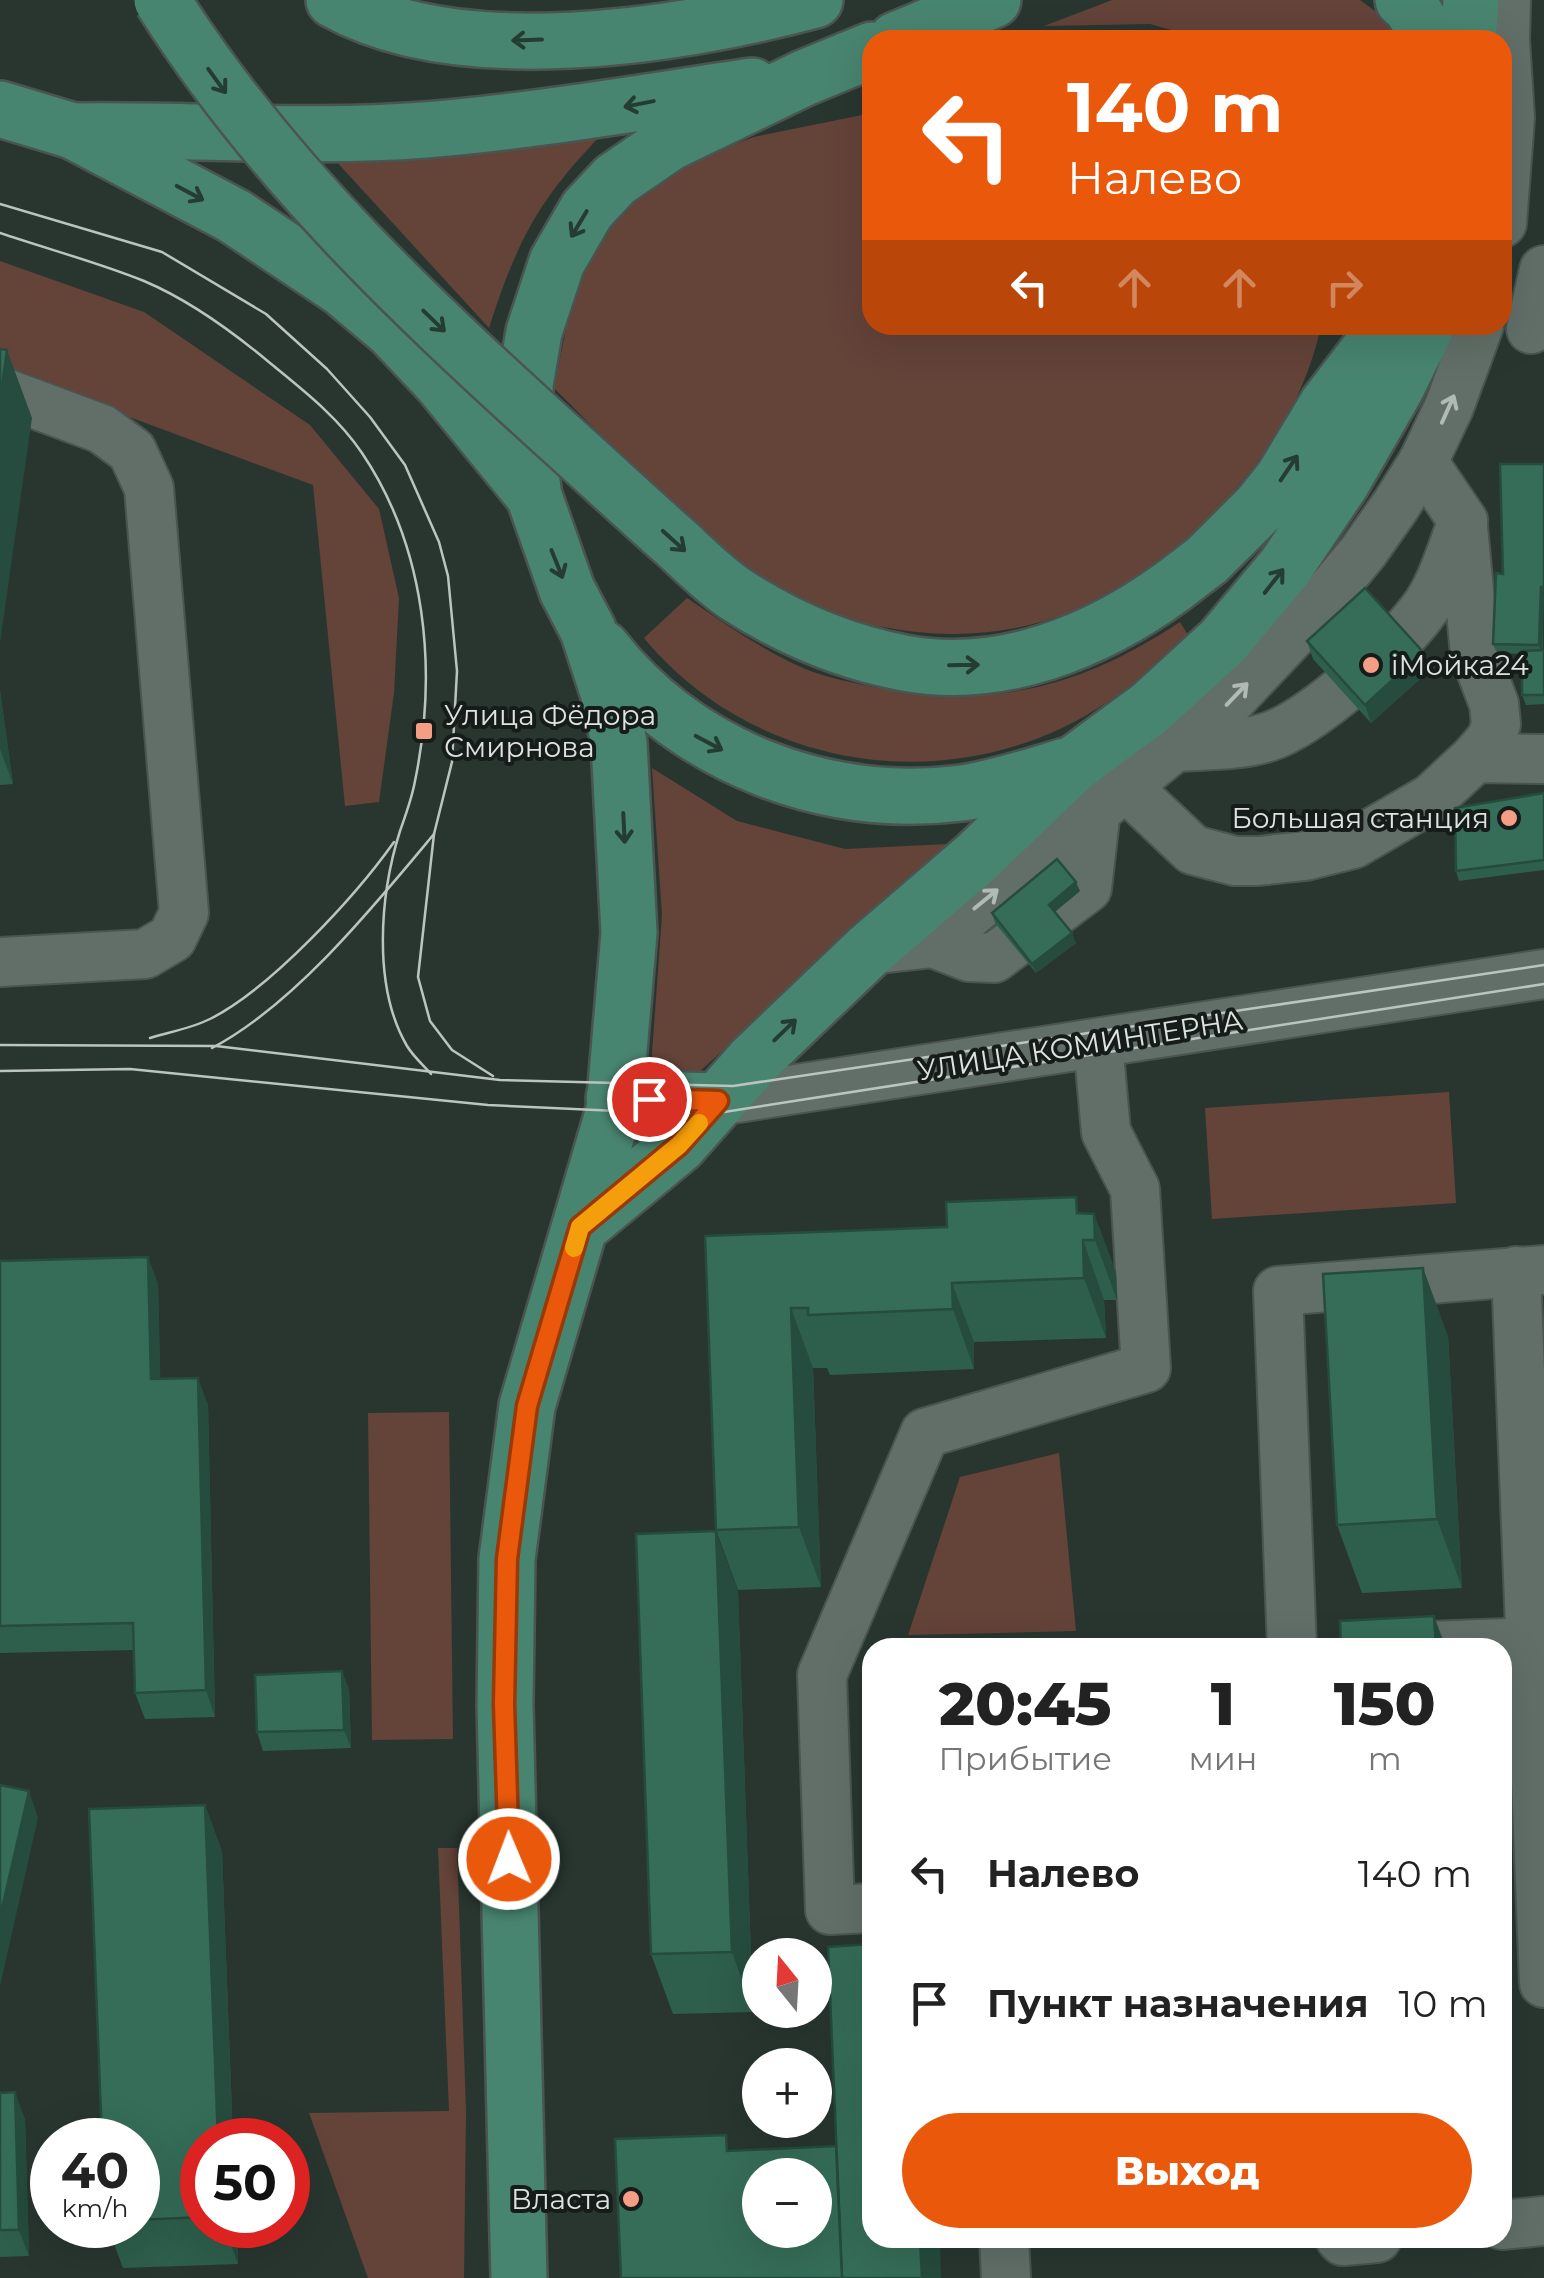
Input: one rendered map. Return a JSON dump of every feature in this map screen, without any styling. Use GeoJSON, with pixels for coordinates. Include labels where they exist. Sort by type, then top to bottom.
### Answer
{"type":"FeatureCollection","features":[{"type":"Feature","properties":{"kind":"main road"},"geometry":{"type":"LineString","coordinates":[[162,0],[250,125],[336,224],[545,425],[723,586],[830,643],[868,654],[922,665],[977,665],[1036,656],[1090,638],[1134,615],[1207,560],[1260,508],[1292,464],[1327,404],[1380,335]]}},
{"type":"Feature","properties":{"kind":"main road"},"geometry":{"type":"LineString","coordinates":[[334,0],[362,15],[489,41],[602,37],[694,26],[815,0]]}},
{"type":"Feature","properties":{"kind":"main road"},"geometry":{"type":"LineString","coordinates":[[920,30],[993,0]]}},
{"type":"Feature","properties":{"kind":"main road"},"geometry":{"type":"LineString","coordinates":[[1402,0],[1425,30]]}},
{"type":"Feature","properties":{"kind":"main road"},"geometry":{"type":"LineString","coordinates":[[1469,30],[1471,0]]}},
{"type":"Feature","properties":{"kind":"main road"},"geometry":{"type":"LineString","coordinates":[[520,2278],[504,1704],[507,1559],[527,1406],[614,1110],[629,933],[619,743],[609,695],[588,630],[560,574],[534,496],[525,431],[525,384],[534,332],[557,262],[588,210],[615,180],[669,144],[862,54]]}},
{"type":"Feature","properties":{"kind":"main road"},"geometry":{"type":"LineString","coordinates":[[73,131],[268,135],[423,130],[619,108],[804,78],[862,83]]}},
{"type":"Feature","properties":{"kind":"main road"},"geometry":{"type":"LineString","coordinates":[[0,109],[73,131],[234,216],[342,288],[392,330],[442,383],[534,496]]}},
{"type":"Feature","properties":{"kind":"main road"},"geometry":{"type":"LineString","coordinates":[[1327,404],[1342,335]]}},
{"type":"Feature","properties":{"kind":"main road"},"geometry":{"type":"LineString","coordinates":[[580,1227],[679,1145],[754,1060],[869,950],[977,856],[1098,786],[1150,708],[1223,641],[1284,567],[1342,482],[1421,335]]}},
{"type":"Feature","properties":{"kind":"main road"},"geometry":{"type":"LineString","coordinates":[[588,630],[652,704],[692,734],[782,775],[841,790],[936,795],[1017,781],[1098,786]]}},
{"type":"Feature","properties":{"kind":"main road","name":"УЛИЦА КОМИНТЕРНА"},"geometry":{"type":"LineString","coordinates":[[614,1098],[718,1101]]}},
{"type":"Feature","properties":{"kind":"street"},"geometry":{"type":"LineString","coordinates":[[1505,30],[1506,0]]}},
{"type":"Feature","properties":{"kind":"street"},"geometry":{"type":"LineString","coordinates":[[1523,329],[1544,270]]}},
{"type":"Feature","properties":{"kind":"street"},"geometry":{"type":"LineString","coordinates":[[869,950],[933,943],[1098,786],[1177,746],[1226,705],[1310,617],[1363,552],[1423,462],[1449,408],[1476,335]]}},
{"type":"Feature","properties":{"kind":"street"},"geometry":{"type":"LineString","coordinates":[[0,391],[102,429],[132,451],[149,488],[184,913],[172,938],[145,954],[0,962]]}},
{"type":"Feature","properties":{"kind":"street"},"geometry":{"type":"LineString","coordinates":[[1098,786],[1193,850],[1236,861],[1258,860],[1305,856],[1353,844],[1432,798],[1475,758],[1492,738],[1496,724],[1494,704],[1475,654],[1463,521],[1423,462]]}},
{"type":"Feature","properties":{"kind":"street"},"geometry":{"type":"LineString","coordinates":[[1177,746],[1237,744],[1269,737],[1291,727],[1364,671],[1424,610],[1463,521]]}},
{"type":"Feature","properties":{"kind":"street"},"geometry":{"type":"LineString","coordinates":[[1475,758],[1544,759]]}},
{"type":"Feature","properties":{"kind":"street","name":"УЛИЦА КОМИНТЕРНА"},"geometry":{"type":"LineString","coordinates":[[718,1101],[1544,974]]}},
{"type":"Feature","properties":{"kind":"street"},"geometry":{"type":"LineString","coordinates":[[862,1908],[830,1910],[822,1675],[925,1433],[1146,1368],[1135,1189],[1106,1132],[1098,1043]]}},
{"type":"Feature","properties":{"kind":"street"},"geometry":{"type":"LineString","coordinates":[[1292,1638],[1278,1290],[1530,1270],[1530,1642],[1540,1763],[1544,1983]]}},
{"type":"Feature","properties":{"kind":"street"},"geometry":{"type":"LineString","coordinates":[[1512,1643],[1530,1642]]}},
{"type":"Feature","properties":{"kind":"street"},"geometry":{"type":"LineString","coordinates":[[1512,2224],[1544,2221]]}},
{"type":"Feature","properties":{"kind":"street"},"geometry":{"type":"LineString","coordinates":[[1004,2248],[1006,2278]]}},
{"type":"Feature","properties":{"kind":"shaded area"},"geometry":{"type":"Polygon","coordinates":[[[1112,0],[1360,0],[1393,30],[1171,30],[1150,24],[1044,26],[1112,0]]]}},
{"type":"Feature","properties":{"kind":"shaded area"},"geometry":{"type":"Polygon","coordinates":[[[862,115],[862,335],[1319,335],[1307,374],[1285,420],[1241,483],[1192,534],[1123,586],[1086,606],[1047,620],[1005,630],[962,634],[916,632],[856,621],[782,589],[746,566],[678,511],[554,388],[567,324],[587,260],[624,211],[660,178],[754,137],[862,115]]]}},
{"type":"Feature","properties":{"kind":"shaded area"},"geometry":{"type":"Polygon","coordinates":[[[605,131],[563,178],[533,221],[510,269],[489,328],[334,159],[605,131]]]}},
{"type":"Feature","properties":{"kind":"shaded area"},"geometry":{"type":"Polygon","coordinates":[[[0,261],[144,312],[310,425],[379,509],[399,598],[394,693],[379,802],[345,806],[313,485],[0,369],[0,261]]]}},
{"type":"Feature","properties":{"kind":"shaded area"},"geometry":{"type":"Polygon","coordinates":[[[687,598],[751,641],[802,668],[852,683],[916,694],[957,696],[1034,688],[1107,663],[1180,622],[1188,635],[1128,687],[1060,729],[1005,749],[949,760],[892,761],[836,754],[782,737],[731,713],[685,679],[644,638],[687,598]]]}},
{"type":"Feature","properties":{"kind":"shaded area"},"geometry":{"type":"Polygon","coordinates":[[[652,768],[737,821],[845,849],[948,844],[696,1075],[651,1067],[662,915],[652,768]]]}},
{"type":"Feature","properties":{"kind":"shaded area"},"geometry":{"type":"Polygon","coordinates":[[[1449,1092],[1456,1203],[1212,1219],[1205,1108],[1449,1092]]]}},
{"type":"Feature","properties":{"kind":"shaded area"},"geometry":{"type":"Polygon","coordinates":[[[449,1412],[453,1739],[372,1740],[368,1413],[449,1412]]]}},
{"type":"Feature","properties":{"kind":"shaded area"},"geometry":{"type":"Polygon","coordinates":[[[1059,1453],[1076,1631],[908,1635],[960,1477],[1059,1453]]]}},
{"type":"Feature","properties":{"kind":"shaded area"},"geometry":{"type":"Polygon","coordinates":[[[438,1848],[457,1848],[466,2111],[464,2278],[368,2278],[309,2113],[449,2111],[438,1848]]]}},
{"type":"Feature","properties":{"kind":"building"},"geometry":{"type":"Polygon","coordinates":[[[0,349],[7,350],[0,400],[0,349]]]}},
{"type":"Feature","properties":{"kind":"building"},"geometry":{"type":"Polygon","coordinates":[[[1500,464],[1544,464],[1544,587],[1539,645],[1493,644],[1496,573],[1503,574],[1500,464]]]}},
{"type":"Feature","properties":{"kind":"building","name":"iМойка24"},"geometry":{"type":"Polygon","coordinates":[[[1365,588],[1423,652],[1365,705],[1307,641],[1365,588]]]}},
{"type":"Feature","properties":{"kind":"building"},"geometry":{"type":"Polygon","coordinates":[[[1544,650],[1544,695],[1522,695],[1522,651],[1544,650]]]}},
{"type":"Feature","properties":{"kind":"building"},"geometry":{"type":"Polygon","coordinates":[[[1544,793],[1544,860],[1456,871],[1455,808],[1544,793]]]}},
{"type":"Feature","properties":{"kind":"building"},"geometry":{"type":"Polygon","coordinates":[[[1057,859],[1076,882],[1049,905],[1072,933],[1032,964],[992,913],[1057,859]]]}},
{"type":"Feature","properties":{"kind":"building"},"geometry":{"type":"Polygon","coordinates":[[[1076,1197],[1077,1213],[1094,1214],[1095,1240],[1083,1240],[1084,1278],[952,1283],[953,1309],[808,1315],[808,1308],[791,1308],[799,1527],[716,1530],[705,1236],[947,1227],[946,1202],[1076,1197]]]}},
{"type":"Feature","properties":{"kind":"building"},"geometry":{"type":"Polygon","coordinates":[[[148,1257],[151,1379],[198,1378],[206,1690],[135,1693],[133,1623],[0,1626],[0,1261],[148,1257]]]}},
{"type":"Feature","properties":{"kind":"building"},"geometry":{"type":"Polygon","coordinates":[[[1423,1268],[1437,1519],[1337,1525],[1323,1274],[1423,1268]]]}},
{"type":"Feature","properties":{"kind":"building"},"geometry":{"type":"Polygon","coordinates":[[[716,1531],[732,1952],[651,1954],[636,1534],[716,1531]]]}},
{"type":"Feature","properties":{"kind":"building"},"geometry":{"type":"Polygon","coordinates":[[[1434,1616],[1435,1638],[1341,1638],[1340,1621],[1434,1616]]]}},
{"type":"Feature","properties":{"kind":"building"},"geometry":{"type":"Polygon","coordinates":[[[342,1671],[344,1730],[257,1732],[255,1675],[342,1671]]]}},
{"type":"Feature","properties":{"kind":"building"},"geometry":{"type":"Polygon","coordinates":[[[0,1785],[29,1791],[0,1917],[0,1785]]]}},
{"type":"Feature","properties":{"kind":"building"},"geometry":{"type":"Polygon","coordinates":[[[205,1805],[217,2118],[180,2118],[180,2218],[160,2219],[160,2118],[101,2118],[89,1809],[205,1805]]]}},
{"type":"Feature","properties":{"kind":"building"},"geometry":{"type":"Polygon","coordinates":[[[862,1945],[862,2248],[920,2248],[922,2278],[842,2278],[831,2028],[832,1947],[862,1945]]]}},
{"type":"Feature","properties":{"kind":"building"},"geometry":{"type":"Polygon","coordinates":[[[15,2092],[19,2230],[0,2230],[0,2093],[15,2092]]]}},
{"type":"Feature","properties":{"kind":"building"},"geometry":{"type":"Polygon","coordinates":[[[726,2135],[727,2151],[836,2146],[842,2278],[621,2278],[615,2139],[726,2135]]]}},
{"type":"Feature","properties":{"kind":"tram line"},"geometry":{"type":"LineString","coordinates":[[0,204],[162,252],[266,314],[327,369],[370,417],[405,465],[439,542],[448,576],[457,671],[452,762],[434,834],[418,977],[430,1021],[452,1050],[493,1076]]}},
{"type":"Feature","properties":{"kind":"tram line"},"geometry":{"type":"LineString","coordinates":[[0,233],[144,281],[210,318],[256,351],[331,416],[353,440],[384,490],[413,569],[425,653],[422,739],[414,787],[388,883],[384,968],[396,1022],[409,1050],[431,1074]]}},
{"type":"Feature","properties":{"kind":"tram line"},"geometry":{"type":"LineString","coordinates":[[212,1048],[243,1029],[303,980],[434,834]]}},
{"type":"Feature","properties":{"kind":"tram line"},"geometry":{"type":"LineString","coordinates":[[150,1038],[210,1019],[259,986],[310,940],[394,842]]}},
{"type":"Feature","properties":{"kind":"tram line"},"geometry":{"type":"LineString","coordinates":[[0,1045],[216,1046],[500,1080],[733,1086],[1544,965]]}},
{"type":"Feature","properties":{"kind":"tram line"},"geometry":{"type":"LineString","coordinates":[[0,1071],[130,1069],[488,1105],[705,1115],[1544,984]]}},
{"type":"Feature","properties":{"kind":"slow traffic"},"geometry":{"type":"LineString","coordinates":[[574,1248],[580,1227],[679,1145],[699,1123]]}},
{"type":"Feature","properties":{"kind":"place","name":"iМойка24"},"geometry":{"type":"Point","coordinates":[1371,665]}},
{"type":"Feature","properties":{"kind":"place","name":"Улица Фёдора Смирнова"},"geometry":{"type":"Point","coordinates":[424,731]}},
{"type":"Feature","properties":{"kind":"place","name":"Большая станция"},"geometry":{"type":"Point","coordinates":[1509,818]}},
{"type":"Feature","properties":{"kind":"place","name":"Власта"},"geometry":{"type":"Point","coordinates":[631,2199]}},
{"type":"Feature","properties":{"kind":"route"},"geometry":{"type":"LineString","coordinates":[[509,1859],[504,1704],[507,1559],[527,1406],[580,1227],[679,1145],[718,1101],[649,1099]]}}]}
